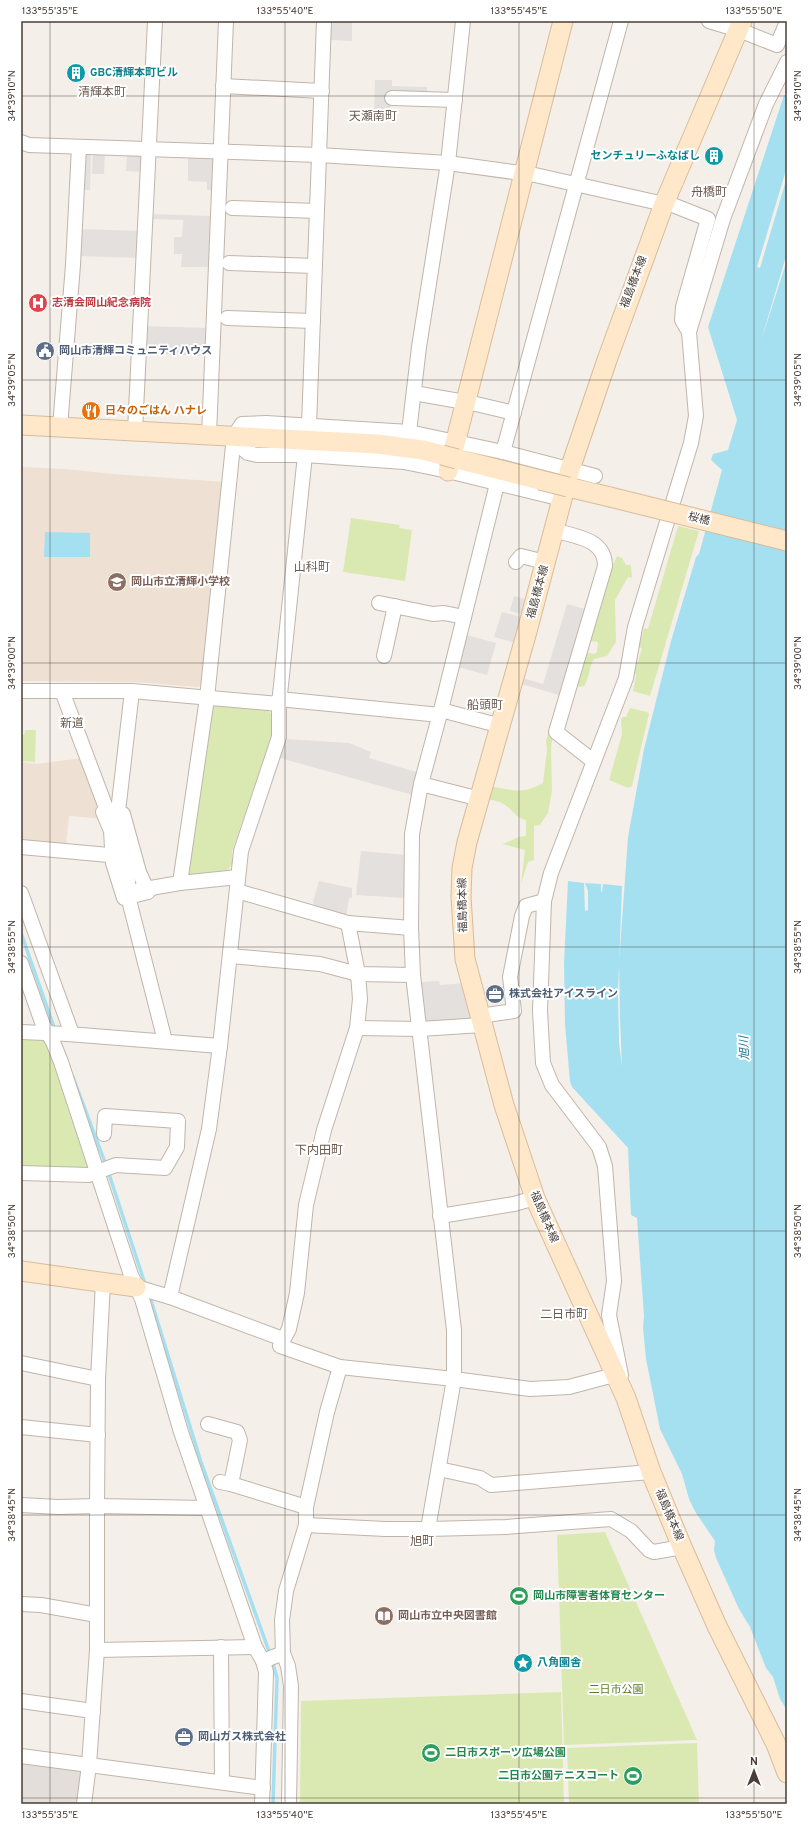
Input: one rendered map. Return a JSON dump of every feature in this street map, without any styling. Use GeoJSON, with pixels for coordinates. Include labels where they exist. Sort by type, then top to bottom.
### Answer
{"type":"FeatureCollection","features":[{"type":"Feature","properties":{"kind":"main road"},"geometry":{"type":"LineString","coordinates":[[450,456],[525,173],[563,21]]}},
{"type":"Feature","properties":{"kind":"main road","name":"福島橋本線"},"geometry":{"type":"LineString","coordinates":[[741,25],[664,203],[623,313],[567,485],[464,856],[461,897],[465,959],[504,1105],[535,1198],[614,1375],[626,1398],[651,1472],[682,1547],[717,1626],[776,1744],[787,1773]]}},
{"type":"Feature","properties":{"kind":"main road","name":"桜橋"},"geometry":{"type":"LineString","coordinates":[[21,425],[377,444],[423,450],[787,540]]}},
{"type":"Feature","properties":{"kind":"main road"},"geometry":{"type":"LineString","coordinates":[[21,1271],[143,1288]]}},
{"type":"Feature","properties":{"kind":"street"},"geometry":{"type":"LineString","coordinates":[[135,431],[155,21]]}},
{"type":"Feature","properties":{"kind":"street"},"geometry":{"type":"LineString","coordinates":[[209,435],[226,21]]}},
{"type":"Feature","properties":{"kind":"street"},"geometry":{"type":"LineString","coordinates":[[309,425],[324,21]]}},
{"type":"Feature","properties":{"kind":"street"},"geometry":{"type":"LineString","coordinates":[[409,432],[432,261],[448,163],[463,21]]}},
{"type":"Feature","properties":{"kind":"street"},"geometry":{"type":"LineString","coordinates":[[503,452],[621,21]]}},
{"type":"Feature","properties":{"kind":"street"},"geometry":{"type":"LineString","coordinates":[[709,21],[741,25],[777,45],[787,22]]}},
{"type":"Feature","properties":{"kind":"street"},"geometry":{"type":"LineString","coordinates":[[626,1398],[609,1315],[614,1281],[605,1166],[599,1147],[552,1086],[543,1063],[540,1011],[544,901],[551,873],[626,678],[635,627],[690,443],[696,416],[690,332],[723,219],[766,104],[787,62]]}},
{"type":"Feature","properties":{"kind":"street"},"geometry":{"type":"LineString","coordinates":[[223,86],[322,91]]}},
{"type":"Feature","properties":{"kind":"street"},"geometry":{"type":"LineString","coordinates":[[392,98],[455,100]]}},
{"type":"Feature","properties":{"kind":"street"},"geometry":{"type":"LineString","coordinates":[[21,142],[29,145],[319,155],[448,163],[525,173],[664,203],[708,219],[683,308],[682,320],[690,332]]}},
{"type":"Feature","properties":{"kind":"street"},"geometry":{"type":"LineString","coordinates":[[60,427],[72,280],[79,147]]}},
{"type":"Feature","properties":{"kind":"street"},"geometry":{"type":"LineString","coordinates":[[232,208],[317,211]]}},
{"type":"Feature","properties":{"kind":"street"},"geometry":{"type":"LineString","coordinates":[[228,263],[315,266]]}},
{"type":"Feature","properties":{"kind":"street"},"geometry":{"type":"LineString","coordinates":[[227,318],[313,321]]}},
{"type":"Feature","properties":{"kind":"street"},"geometry":{"type":"LineString","coordinates":[[414,393],[514,413]]}},
{"type":"Feature","properties":{"kind":"street"},"geometry":{"type":"LineString","coordinates":[[180,883],[207,698],[234,436],[242,424],[266,423],[309,425],[409,432],[497,484],[567,485],[595,476]]}},
{"type":"Feature","properties":{"kind":"street"},"geometry":{"type":"LineString","coordinates":[[234,436],[242,448],[252,454],[305,455],[404,462],[450,456],[503,452],[567,485]]}},
{"type":"Feature","properties":{"kind":"street"},"geometry":{"type":"LineString","coordinates":[[170,1297],[209,1129],[220,1046],[241,851],[278,737],[279,702],[305,455]]}},
{"type":"Feature","properties":{"kind":"street"},"geometry":{"type":"LineString","coordinates":[[428,1529],[454,1379],[454,1330],[413,975],[411,928],[412,834],[421,784],[441,712],[497,484]]}},
{"type":"Feature","properties":{"kind":"street"},"geometry":{"type":"LineString","coordinates":[[554,530],[593,542],[600,548],[605,558],[605,566],[556,732],[593,761]]}},
{"type":"Feature","properties":{"kind":"street"},"geometry":{"type":"LineString","coordinates":[[516,562],[521,556],[546,562]]}},
{"type":"Feature","properties":{"kind":"street"},"geometry":{"type":"LineString","coordinates":[[380,603],[433,614],[444,613],[464,617]]}},
{"type":"Feature","properties":{"kind":"street"},"geometry":{"type":"LineString","coordinates":[[384,656],[395,606]]}},
{"type":"Feature","properties":{"kind":"street"},"geometry":{"type":"LineString","coordinates":[[21,691],[132,691],[207,698],[441,712],[501,726]]}},
{"type":"Feature","properties":{"kind":"street"},"geometry":{"type":"LineString","coordinates":[[62,691],[113,812]]}},
{"type":"Feature","properties":{"kind":"street"},"geometry":{"type":"LineString","coordinates":[[116,855],[113,812],[132,691]]}},
{"type":"Feature","properties":{"kind":"street"},"geometry":{"type":"LineString","coordinates":[[421,784],[480,799]]}},
{"type":"Feature","properties":{"kind":"street"},"geometry":{"type":"LineString","coordinates":[[147,889],[139,872],[123,814],[103,812],[110,831],[116,855],[128,881],[129,894],[165,1041]]}},
{"type":"Feature","properties":{"kind":"street"},"geometry":{"type":"LineString","coordinates":[[21,847],[116,855]]}},
{"type":"Feature","properties":{"kind":"street"},"geometry":{"type":"LineString","coordinates":[[129,894],[180,883],[238,877]]}},
{"type":"Feature","properties":{"kind":"street"},"geometry":{"type":"LineString","coordinates":[[237,891],[348,923],[411,928]]}},
{"type":"Feature","properties":{"kind":"street"},"geometry":{"type":"LineString","coordinates":[[21,893],[70,1034]]}},
{"type":"Feature","properties":{"kind":"street"},"geometry":{"type":"LineString","coordinates":[[357,1028],[420,1029],[481,1021],[514,1011],[510,977],[522,916],[526,906],[544,901]]}},
{"type":"Feature","properties":{"kind":"street"},"geometry":{"type":"LineString","coordinates":[[348,923],[358,974],[360,999],[357,1028],[324,1130],[306,1205],[297,1294],[289,1329],[280,1346],[340,1367],[530,1389],[569,1387],[614,1375]]}},
{"type":"Feature","properties":{"kind":"street"},"geometry":{"type":"LineString","coordinates":[[230,956],[320,964],[358,974],[413,975]]}},
{"type":"Feature","properties":{"kind":"street"},"geometry":{"type":"LineString","coordinates":[[21,963],[50,1033],[102,1170],[143,1288],[142,1299],[181,1432],[255,1647]]}},
{"type":"Feature","properties":{"kind":"street"},"geometry":{"type":"LineString","coordinates":[[21,1032],[70,1034],[220,1046]]}},
{"type":"Feature","properties":{"kind":"street"},"geometry":{"type":"LineString","coordinates":[[21,1173],[89,1175],[116,1165],[165,1168],[176,1147],[178,1121],[105,1116],[104,1134]]}},
{"type":"Feature","properties":{"kind":"street"},"geometry":{"type":"LineString","coordinates":[[440,1216],[514,1204],[535,1198]]}},
{"type":"Feature","properties":{"kind":"street"},"geometry":{"type":"LineString","coordinates":[[84,1804],[89,1765],[97,1650],[96,1506],[98,1379],[103,1282]]}},
{"type":"Feature","properties":{"kind":"street"},"geometry":{"type":"LineString","coordinates":[[143,1288],[283,1339]]}},
{"type":"Feature","properties":{"kind":"street"},"geometry":{"type":"LineString","coordinates":[[21,1363],[98,1379]]}},
{"type":"Feature","properties":{"kind":"street"},"geometry":{"type":"LineString","coordinates":[[262,1804],[266,1672],[272,1657],[282,1620],[286,1591],[306,1525],[306,1507],[327,1412],[340,1367]]}},
{"type":"Feature","properties":{"kind":"street"},"geometry":{"type":"LineString","coordinates":[[208,1424],[237,1432],[240,1440],[225,1483],[306,1507]]}},
{"type":"Feature","properties":{"kind":"street"},"geometry":{"type":"LineString","coordinates":[[21,1427],[98,1435]]}},
{"type":"Feature","properties":{"kind":"street"},"geometry":{"type":"LineString","coordinates":[[439,1469],[480,1478],[491,1485],[651,1472]]}},
{"type":"Feature","properties":{"kind":"street"},"geometry":{"type":"LineString","coordinates":[[21,1505],[58,1507],[96,1506],[207,1508]]}},
{"type":"Feature","properties":{"kind":"street"},"geometry":{"type":"LineString","coordinates":[[306,1525],[385,1529],[428,1529],[506,1527],[612,1519],[631,1531],[650,1550],[654,1552],[682,1547]]}},
{"type":"Feature","properties":{"kind":"street"},"geometry":{"type":"LineString","coordinates":[[21,1604],[41,1605],[97,1615]]}},
{"type":"Feature","properties":{"kind":"street"},"geometry":{"type":"LineString","coordinates":[[222,1647],[222,1782]]}},
{"type":"Feature","properties":{"kind":"street"},"geometry":{"type":"LineString","coordinates":[[97,1650],[255,1647],[288,1666],[291,1686],[289,1804]]}},
{"type":"Feature","properties":{"kind":"street"},"geometry":{"type":"LineString","coordinates":[[21,1701],[93,1711]]}},
{"type":"Feature","properties":{"kind":"street"},"geometry":{"type":"LineString","coordinates":[[21,1756],[263,1788]]}},
{"type":"Feature","properties":{"kind":"shaded area"},"geometry":{"type":"Polygon","coordinates":[[[329,21],[352,21],[352,41],[329,40],[329,21]]]}},
{"type":"Feature","properties":{"kind":"shaded area"},"geometry":{"type":"Polygon","coordinates":[[[375,80],[392,80],[392,86],[427,87],[427,96],[391,95],[390,118],[374,117],[375,80]]]}},
{"type":"Feature","properties":{"kind":"shaded area"},"geometry":{"type":"Polygon","coordinates":[[[82,151],[91,151],[90,190],[81,190],[82,151]]]}},
{"type":"Feature","properties":{"kind":"shaded area"},"geometry":{"type":"Polygon","coordinates":[[[93,151],[105,151],[104,174],[92,174],[93,151]]]}},
{"type":"Feature","properties":{"kind":"shaded area"},"geometry":{"type":"Polygon","coordinates":[[[127,153],[143,153],[142,172],[126,171],[127,153]]]}},
{"type":"Feature","properties":{"kind":"shaded area"},"geometry":{"type":"Polygon","coordinates":[[[188,153],[216,154],[215,190],[207,190],[207,182],[188,181],[188,153]]]}},
{"type":"Feature","properties":{"kind":"shaded area"},"geometry":{"type":"Polygon","coordinates":[[[149,214],[213,216],[212,267],[181,267],[182,254],[174,254],[174,237],[182,237],[183,220],[149,219],[149,214]]]}},
{"type":"Feature","properties":{"kind":"shaded area"},"geometry":{"type":"Polygon","coordinates":[[[79,229],[140,231],[139,258],[78,256],[79,229]]]}},
{"type":"Feature","properties":{"kind":"shaded area"},"geometry":{"type":"Polygon","coordinates":[[[144,326],[208,328],[207,356],[143,353],[144,326]]]}},
{"type":"Feature","properties":{"kind":"shaded area","name":"岡山市立清輝小学校"},"geometry":{"type":"Polygon","coordinates":[[[21,467],[65,469],[225,482],[203,684],[198,687],[136,682],[21,681],[21,467]]]}},
{"type":"Feature","properties":{"kind":"shaded area"},"geometry":{"type":"Polygon","coordinates":[[[514,596],[531,601],[527,616],[510,611],[514,596]]]}},
{"type":"Feature","properties":{"kind":"shaded area"},"geometry":{"type":"Polygon","coordinates":[[[567,604],[585,609],[559,695],[518,683],[519,677],[543,684],[567,604]]]}},
{"type":"Feature","properties":{"kind":"shaded area"},"geometry":{"type":"Polygon","coordinates":[[[502,612],[526,618],[519,644],[494,637],[502,612]]]}},
{"type":"Feature","properties":{"kind":"shaded area"},"geometry":{"type":"Polygon","coordinates":[[[467,635],[496,643],[487,675],[458,667],[467,635]]]}},
{"type":"Feature","properties":{"kind":"shaded area"},"geometry":{"type":"Polygon","coordinates":[[[285,739],[349,743],[371,752],[369,758],[420,773],[413,795],[280,758],[285,739]]]}},
{"type":"Feature","properties":{"kind":"shaded area"},"geometry":{"type":"Polygon","coordinates":[[[82,758],[104,819],[69,816],[66,844],[21,841],[21,762],[36,764],[82,758]]]}},
{"type":"Feature","properties":{"kind":"shaded area"},"geometry":{"type":"Polygon","coordinates":[[[361,851],[406,855],[405,898],[356,895],[361,851]]]}},
{"type":"Feature","properties":{"kind":"shaded area"},"geometry":{"type":"Polygon","coordinates":[[[319,881],[352,888],[352,898],[349,898],[346,918],[317,909],[313,902],[319,881]]]}},
{"type":"Feature","properties":{"kind":"shaded area"},"geometry":{"type":"Polygon","coordinates":[[[439,981],[440,985],[466,983],[476,1021],[425,1024],[421,982],[439,981]]]}},
{"type":"Feature","properties":{"kind":"shaded area"},"geometry":{"type":"Polygon","coordinates":[[[21,1760],[84,1769],[80,1804],[21,1804],[21,1760]]]}},
{"type":"Feature","properties":{"kind":"green space"},"geometry":{"type":"Polygon","coordinates":[[[351,518],[400,525],[399,528],[412,530],[405,581],[343,572],[351,518]]]}},
{"type":"Feature","properties":{"kind":"green space"},"geometry":{"type":"Polygon","coordinates":[[[678,526],[699,531],[650,696],[633,691],[636,675],[633,668],[635,662],[638,662],[642,648],[639,647],[644,628],[648,629],[678,526]]]}},
{"type":"Feature","properties":{"kind":"green space"},"geometry":{"type":"Polygon","coordinates":[[[617,556],[622,558],[626,565],[631,565],[632,578],[628,577],[615,600],[616,642],[607,656],[594,659],[586,683],[584,686],[579,687],[576,685],[584,652],[594,654],[597,652],[598,642],[588,641],[612,563],[614,563],[617,556]]]}},
{"type":"Feature","properties":{"kind":"green space"},"geometry":{"type":"Polygon","coordinates":[[[218,704],[267,709],[272,715],[272,736],[232,851],[232,864],[227,871],[190,877],[186,874],[210,710],[218,704]]]}},
{"type":"Feature","properties":{"kind":"green space"},"geometry":{"type":"Polygon","coordinates":[[[557,705],[551,748],[552,791],[548,813],[540,825],[534,826],[534,860],[528,862],[521,884],[525,850],[502,844],[519,837],[526,836],[526,820],[517,816],[503,804],[486,799],[490,786],[511,790],[523,790],[536,787],[543,783],[547,750],[546,741],[557,705]]]}},
{"type":"Feature","properties":{"kind":"green space"},"geometry":{"type":"Polygon","coordinates":[[[630,708],[647,712],[649,714],[632,786],[628,788],[609,780],[622,734],[621,719],[626,717],[630,708]]]}},
{"type":"Feature","properties":{"kind":"green space"},"geometry":{"type":"Polygon","coordinates":[[[25,730],[36,730],[35,762],[21,761],[21,735],[24,735],[25,730]]]}},
{"type":"Feature","properties":{"kind":"green space"},"geometry":{"type":"Polygon","coordinates":[[[21,1037],[42,1038],[50,1045],[91,1167],[88,1170],[21,1168],[21,1037]]]}},
{"type":"Feature","properties":{"kind":"green space","name":"二日市公園"},"geometry":{"type":"Polygon","coordinates":[[[605,1532],[697,1740],[564,1745],[557,1535],[605,1532]]]}},
{"type":"Feature","properties":{"kind":"green space","name":"二日市スポーツ広場公園"},"geometry":{"type":"Polygon","coordinates":[[[561,1692],[564,1804],[300,1804],[301,1701],[561,1692]]]}},
{"type":"Feature","properties":{"kind":"green space","name":"二日市公園テニスコート"},"geometry":{"type":"Polygon","coordinates":[[[697,1743],[699,1804],[569,1804],[567,1748],[697,1743]]]}},
{"type":"Feature","properties":{"kind":"water","name":"旭川"},"geometry":{"type":"Polygon","coordinates":[[[784,95],[787,96],[787,167],[757,267],[760,268],[787,177],[787,253],[761,341],[787,260],[787,1710],[780,1699],[773,1677],[766,1668],[750,1627],[739,1609],[716,1558],[714,1550],[715,1541],[696,1513],[689,1499],[682,1474],[660,1429],[646,1359],[637,1218],[631,1215],[628,1148],[572,1087],[570,1082],[565,1024],[564,963],[568,881],[584,883],[585,911],[588,910],[588,891],[585,883],[601,884],[601,892],[603,884],[622,886],[619,959],[628,837],[644,749],[671,641],[696,557],[699,554],[722,470],[711,460],[713,454],[728,450],[737,420],[708,327],[784,95]],[[619,965],[619,1042],[622,1067],[620,1017],[619,965]]]}},
{"type":"Feature","properties":{"kind":"water"},"geometry":{"type":"Polygon","coordinates":[[[45,532],[90,533],[90,557],[44,557],[45,532]]]}},
{"type":"Feature","properties":{"kind":"waterway"},"geometry":{"type":"LineString","coordinates":[[21,933],[55,1030]]}},
{"type":"Feature","properties":{"kind":"waterway"},"geometry":{"type":"LineString","coordinates":[[73,1077],[106,1165]]}},
{"type":"Feature","properties":{"kind":"waterway"},"geometry":{"type":"LineString","coordinates":[[108,1171],[146,1287]]}},
{"type":"Feature","properties":{"kind":"waterway"},"geometry":{"type":"LineString","coordinates":[[149,1294],[201,1462],[270,1654]]}},
{"type":"Feature","properties":{"kind":"waterway"},"geometry":{"type":"LineString","coordinates":[[272,1660],[277,1678],[273,1804]]}},
{"type":"Feature","properties":{"kind":"place","name":"GBC清輝本町ビル"},"geometry":{"type":"Point","coordinates":[76,73]}},
{"type":"Feature","properties":{"kind":"place","name":"センチュリーふなばし"},"geometry":{"type":"Point","coordinates":[714,156]}},
{"type":"Feature","properties":{"kind":"place","name":"志清会岡山紀念病院"},"geometry":{"type":"Point","coordinates":[38,303]}},
{"type":"Feature","properties":{"kind":"place","name":"岡山市清輝コミュニティハウス"},"geometry":{"type":"Point","coordinates":[45,351]}},
{"type":"Feature","properties":{"kind":"place","name":"日々のごはん ハナレ"},"geometry":{"type":"Point","coordinates":[91,411]}},
{"type":"Feature","properties":{"kind":"place","name":"岡山市立清輝小学校"},"geometry":{"type":"Point","coordinates":[117,582]}},
{"type":"Feature","properties":{"kind":"place","name":"株式会社アイスライン"},"geometry":{"type":"Point","coordinates":[495,994]}},
{"type":"Feature","properties":{"kind":"place","name":"岡山市障害者体育センター"},"geometry":{"type":"Point","coordinates":[519,1596]}},
{"type":"Feature","properties":{"kind":"place","name":"岡山市立中央図書館"},"geometry":{"type":"Point","coordinates":[384,1616]}},
{"type":"Feature","properties":{"kind":"place","name":"八角園舎"},"geometry":{"type":"Point","coordinates":[523,1663]}},
{"type":"Feature","properties":{"kind":"place","name":"岡山ガス株式会社"},"geometry":{"type":"Point","coordinates":[184,1737]}},
{"type":"Feature","properties":{"kind":"place","name":"二日市スポーツ広場公園"},"geometry":{"type":"Point","coordinates":[431,1753]}},
{"type":"Feature","properties":{"kind":"place","name":"二日市公園テニスコート"},"geometry":{"type":"Point","coordinates":[633,1776]}},
{"type":"Feature","properties":{"kind":"district","name":"清輝本町"},"geometry":{"type":"Point","coordinates":[102,93]}},
{"type":"Feature","properties":{"kind":"district","name":"天瀬南町"},"geometry":{"type":"Point","coordinates":[373,117]}},
{"type":"Feature","properties":{"kind":"district","name":"舟橋町"},"geometry":{"type":"Point","coordinates":[709,193]}},
{"type":"Feature","properties":{"kind":"district","name":"山科町"},"geometry":{"type":"Point","coordinates":[312,568]}},
{"type":"Feature","properties":{"kind":"district","name":"船頭町"},"geometry":{"type":"Point","coordinates":[485,706]}},
{"type":"Feature","properties":{"kind":"district","name":"新道"},"geometry":{"type":"Point","coordinates":[72,724]}},
{"type":"Feature","properties":{"kind":"district","name":"下内田町"},"geometry":{"type":"Point","coordinates":[319,1151]}},
{"type":"Feature","properties":{"kind":"district","name":"二日市町"},"geometry":{"type":"Point","coordinates":[564,1315]}},
{"type":"Feature","properties":{"kind":"district","name":"旭町"},"geometry":{"type":"Point","coordinates":[422,1542]}}]}
